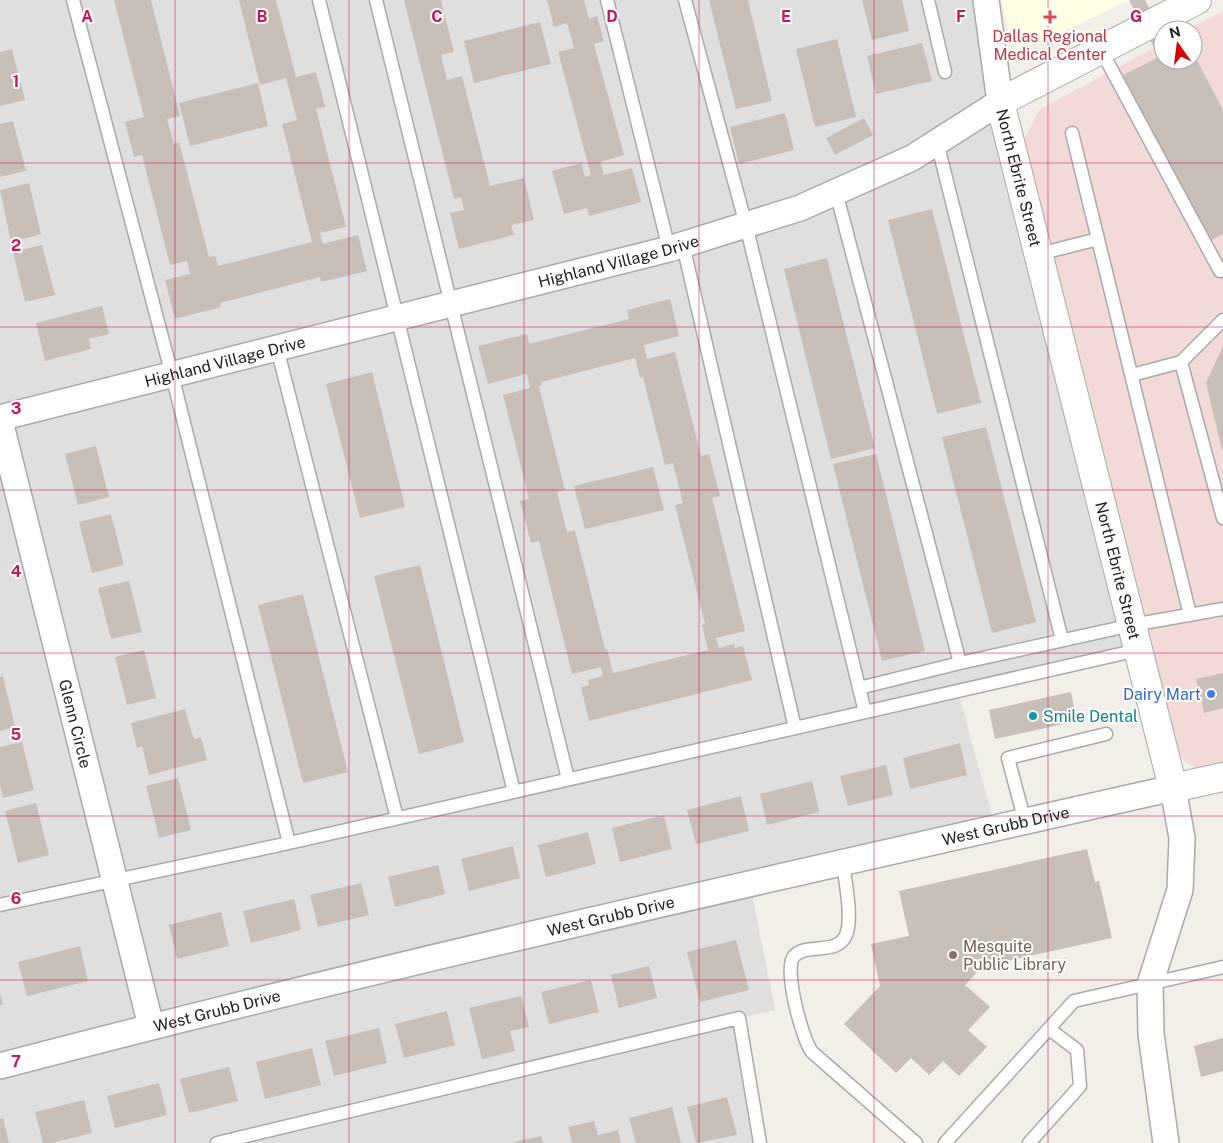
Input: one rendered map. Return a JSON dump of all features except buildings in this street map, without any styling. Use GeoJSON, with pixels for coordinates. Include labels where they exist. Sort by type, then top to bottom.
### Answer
{"type":"FeatureCollection","features":[{"type":"Feature","properties":{"kind":"street","name":"North Ebrite Street"},"geometry":{"type":"LineString","coordinates":[[986,0],[1000,102],[1173,788],[1182,838],[1180,890],[1150,984],[1151,1034],[1166,1143]]}},
{"type":"Feature","properties":{"kind":"street","name":"Highland Village Drive"},"geometry":{"type":"LineString","coordinates":[[0,420],[676,247],[800,208],[912,158],[1000,102],[1197,0]]}},
{"type":"Feature","properties":{"kind":"street","name":"Glenn Circle"},"geometry":{"type":"LineString","coordinates":[[0,420],[151,1026]]}},
{"type":"Feature","properties":{"kind":"street","name":"West Grubb Drive"},"geometry":{"type":"LineString","coordinates":[[0,1066],[151,1026],[641,908],[1223,777]]}},
{"type":"Feature","properties":{"kind":"lane"},"geometry":{"type":"LineString","coordinates":[[73,0],[172,375],[289,843]]}},
{"type":"Feature","properties":{"kind":"lane"},"geometry":{"type":"LineString","coordinates":[[319,0],[514,792]]}},
{"type":"Feature","properties":{"kind":"lane"},"geometry":{"type":"LineString","coordinates":[[376,0],[568,779]]}},
{"type":"Feature","properties":{"kind":"lane"},"geometry":{"type":"LineString","coordinates":[[606,0],[676,247],[795,728]]}},
{"type":"Feature","properties":{"kind":"lane"},"geometry":{"type":"LineString","coordinates":[[685,0],[746,225],[865,712]]}},
{"type":"Feature","properties":{"kind":"lane"},"geometry":{"type":"LineString","coordinates":[[928,0],[946,72]]}},
{"type":"Feature","properties":{"kind":"lane"},"geometry":{"type":"LineString","coordinates":[[1101,50],[1220,270]]}},
{"type":"Feature","properties":{"kind":"lane"},"geometry":{"type":"LineString","coordinates":[[1072,133],[1190,615]]}},
{"type":"Feature","properties":{"kind":"lane"},"geometry":{"type":"LineString","coordinates":[[937,142],[1062,640]]}},
{"type":"Feature","properties":{"kind":"lane"},"geometry":{"type":"LineString","coordinates":[[836,192],[960,663]]}},
{"type":"Feature","properties":{"kind":"lane"},"geometry":{"type":"LineString","coordinates":[[1039,254],[1098,238]]}},
{"type":"Feature","properties":{"kind":"lane"},"geometry":{"type":"LineString","coordinates":[[1132,376],[1181,362],[1223,320]]}},
{"type":"Feature","properties":{"kind":"lane"},"geometry":{"type":"LineString","coordinates":[[277,348],[397,818]]}},
{"type":"Feature","properties":{"kind":"lane"},"geometry":{"type":"LineString","coordinates":[[1181,362],[1223,518]]}},
{"type":"Feature","properties":{"kind":"lane"},"geometry":{"type":"LineString","coordinates":[[0,904],[289,843],[865,712],[1135,637],[1190,615],[1223,609]]}},
{"type":"Feature","properties":{"kind":"lane"},"geometry":{"type":"LineString","coordinates":[[859,688],[1062,640],[1135,637]]}},
{"type":"Feature","properties":{"kind":"lane"},"geometry":{"type":"LineString","coordinates":[[1025,822],[1008,758],[1106,734]]}},
{"type":"Feature","properties":{"kind":"lane"},"geometry":{"type":"LineString","coordinates":[[843,862],[849,924],[845,937],[836,946],[804,951],[794,956],[790,966],[801,1029],[806,1044],[812,1052],[916,1143]]}},
{"type":"Feature","properties":{"kind":"lane"},"geometry":{"type":"LineString","coordinates":[[944,1143],[1074,1001],[1223,967]]}},
{"type":"Feature","properties":{"kind":"lane"},"geometry":{"type":"LineString","coordinates":[[217,1143],[739,1018],[760,1143]]}},
{"type":"Feature","properties":{"kind":"lane"},"geometry":{"type":"LineString","coordinates":[[1029,1143],[1080,1086],[1076,1050],[1049,1028]]}},
{"type":"Feature","properties":{"kind":"shaded area"},"geometry":{"type":"Polygon","coordinates":[[[0,0],[986,0],[1138,650],[958,691],[992,816],[747,870],[775,1010],[739,1018],[760,1143],[0,1143],[0,0]]]}},
{"type":"Feature","properties":{"kind":"shaded area","name":"Dallas Regional Medical Center"},"geometry":{"type":"Polygon","coordinates":[[[1002,0],[1130,0],[1034,45],[1016,49],[1009,34],[1002,0]]]}},
{"type":"Feature","properties":{"kind":"shaded area"},"geometry":{"type":"Polygon","coordinates":[[[1223,11],[1223,762],[1198,768],[1186,763],[1175,746],[1022,144],[1039,110],[1153,48],[1153,70],[1203,70],[1203,22],[1223,11]]]}},
{"type":"Feature","properties":{"kind":"place","name":"Dallas Regional Medical Center"},"geometry":{"type":"Point","coordinates":[1050,17]}},
{"type":"Feature","properties":{"kind":"place","name":"Dairy Mart"},"geometry":{"type":"Point","coordinates":[1211,694]}},
{"type":"Feature","properties":{"kind":"place","name":"Smile Dental"},"geometry":{"type":"Point","coordinates":[1033,716]}},
{"type":"Feature","properties":{"kind":"place","name":"Mesquite Public Library"},"geometry":{"type":"Point","coordinates":[953,955]}}]}
